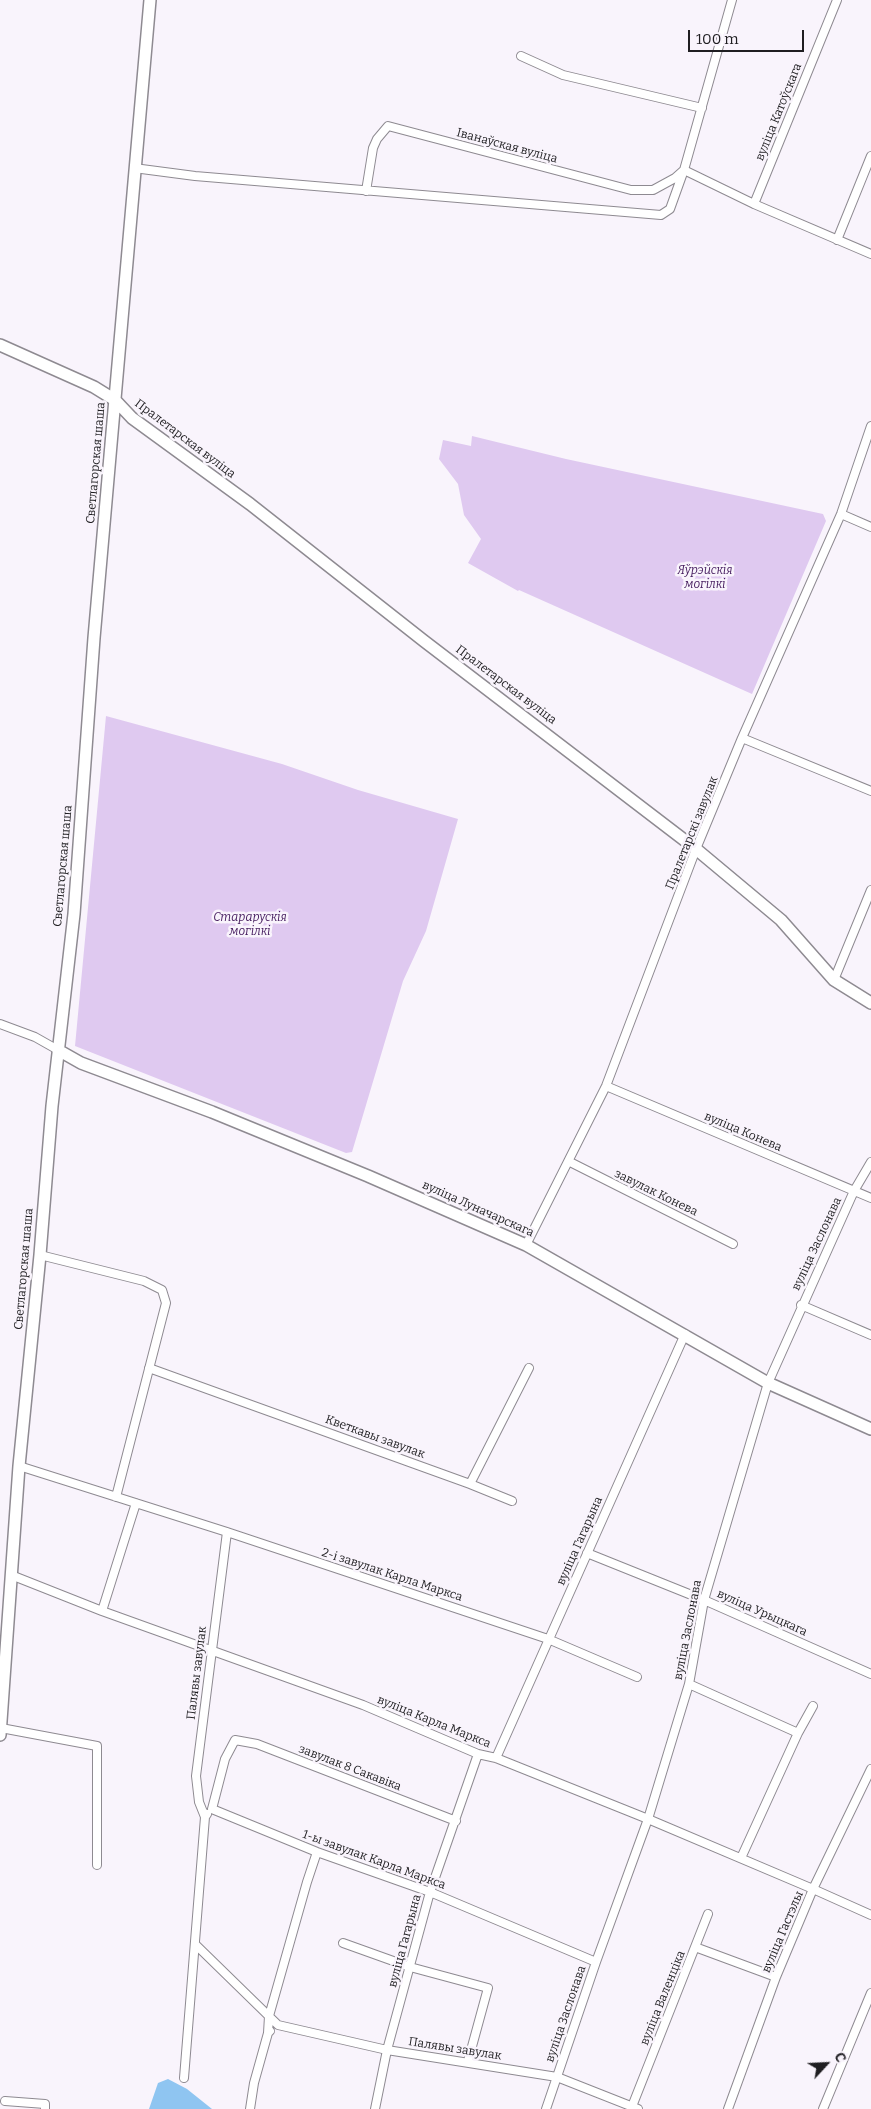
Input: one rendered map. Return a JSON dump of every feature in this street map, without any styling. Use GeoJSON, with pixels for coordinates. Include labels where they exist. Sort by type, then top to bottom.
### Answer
{"type":"FeatureCollection","features":[{"type":"Feature","properties":{"kind":"street","name":"Светлагорская шаша"},"geometry":{"type":"LineString","coordinates":[[0,1735],[19,1466],[58,1050],[74,914],[134,168],[150,0]]}},
{"type":"Feature","properties":{"kind":"street"},"geometry":{"type":"LineString","coordinates":[[134,168],[195,176],[248,179],[662,216],[670,209],[684,170],[732,0]]}},
{"type":"Feature","properties":{"kind":"street","name":"вуліца Катоўскага"},"geometry":{"type":"LineString","coordinates":[[754,204],[837,0]]}},
{"type":"Feature","properties":{"kind":"street"},"geometry":{"type":"LineString","coordinates":[[521,56],[563,75],[702,108]]}},
{"type":"Feature","properties":{"kind":"street","name":"Іванаўская вуліца"},"geometry":{"type":"LineString","coordinates":[[366,191],[372,148],[388,126],[630,190],[653,190],[675,178],[684,170]]}},
{"type":"Feature","properties":{"kind":"street"},"geometry":{"type":"LineString","coordinates":[[837,240],[871,156]]}},
{"type":"Feature","properties":{"kind":"street"},"geometry":{"type":"LineString","coordinates":[[684,170],[754,204],[871,254]]}},
{"type":"Feature","properties":{"kind":"street","name":"Пралетарская вуліца"},"geometry":{"type":"LineString","coordinates":[[0,345],[94,387],[115,400],[132,418],[250,504],[696,849],[781,920],[834,980],[871,1003]]}},
{"type":"Feature","properties":{"kind":"street","name":"Пралетарскі завулак"},"geometry":{"type":"LineString","coordinates":[[526,1244],[570,1162],[606,1086],[696,849],[742,738],[841,514],[871,426]]}},
{"type":"Feature","properties":{"kind":"street"},"geometry":{"type":"LineString","coordinates":[[841,514],[871,527]]}},
{"type":"Feature","properties":{"kind":"street"},"geometry":{"type":"LineString","coordinates":[[742,738],[871,792]]}},
{"type":"Feature","properties":{"kind":"street"},"geometry":{"type":"LineString","coordinates":[[834,980],[871,890]]}},
{"type":"Feature","properties":{"kind":"street"},"geometry":{"type":"LineString","coordinates":[[0,1024],[35,1037],[58,1050]]}},
{"type":"Feature","properties":{"kind":"street","name":"вуліца Луначарскага"},"geometry":{"type":"LineString","coordinates":[[58,1050],[81,1063],[228,1119],[368,1176],[526,1244],[768,1383],[871,1429]]}},
{"type":"Feature","properties":{"kind":"street","name":"вуліца Конева"},"geometry":{"type":"LineString","coordinates":[[606,1086],[871,1198]]}},
{"type":"Feature","properties":{"kind":"street","name":"завулак Конева"},"geometry":{"type":"LineString","coordinates":[[570,1162],[734,1244]]}},
{"type":"Feature","properties":{"kind":"street","name":"вуліца Заслонава"},"geometry":{"type":"LineString","coordinates":[[546,2109],[596,1962],[648,1819],[689,1684],[704,1600],[768,1383],[801,1305],[854,1191],[871,1162]]}},
{"type":"Feature","properties":{"kind":"street"},"geometry":{"type":"LineString","coordinates":[[40,1255],[144,1281],[162,1290],[166,1303],[116,1497]]}},
{"type":"Feature","properties":{"kind":"street"},"geometry":{"type":"LineString","coordinates":[[801,1305],[871,1335]]}},
{"type":"Feature","properties":{"kind":"street","name":"вуліца Гагарына"},"geometry":{"type":"LineString","coordinates":[[496,1758],[685,1334]]}},
{"type":"Feature","properties":{"kind":"street","name":"Кветкавы завулак"},"geometry":{"type":"LineString","coordinates":[[149,1368],[470,1484],[512,1501]]}},
{"type":"Feature","properties":{"kind":"street"},"geometry":{"type":"LineString","coordinates":[[470,1484],[530,1368]]}},
{"type":"Feature","properties":{"kind":"street","name":"2-і завулак Карла Маркса"},"geometry":{"type":"LineString","coordinates":[[19,1466],[227,1532],[548,1639],[637,1677]]}},
{"type":"Feature","properties":{"kind":"street"},"geometry":{"type":"LineString","coordinates":[[102,1611],[136,1503]]}},
{"type":"Feature","properties":{"kind":"street","name":"Палявы завулак"},"geometry":{"type":"LineString","coordinates":[[184,2078],[205,1817],[199,1802],[196,1776],[227,1532]]}},
{"type":"Feature","properties":{"kind":"street","name":"вуліца Урыцкага"},"geometry":{"type":"LineString","coordinates":[[586,1553],[704,1600],[871,1674]]}},
{"type":"Feature","properties":{"kind":"street","name":"вуліца Карла Маркса"},"geometry":{"type":"LineString","coordinates":[[11,1575],[102,1611],[363,1705],[478,1754],[496,1758],[648,1819],[813,1889],[871,1916]]}},
{"type":"Feature","properties":{"kind":"street"},"geometry":{"type":"LineString","coordinates":[[689,1684],[798,1733]]}},
{"type":"Feature","properties":{"kind":"street"},"geometry":{"type":"LineString","coordinates":[[741,1858],[798,1733],[813,1706]]}},
{"type":"Feature","properties":{"kind":"street"},"geometry":{"type":"LineString","coordinates":[[1,1728],[97,1746],[97,1865]]}},
{"type":"Feature","properties":{"kind":"street","name":"завулак 8 Сакавіка"},"geometry":{"type":"LineString","coordinates":[[212,1809],[226,1759],[235,1740],[257,1744],[456,1821]]}},
{"type":"Feature","properties":{"kind":"street","name":"вуліца Гагарына"},"geometry":{"type":"LineString","coordinates":[[375,2109],[387,2050],[430,1892],[478,1754]]}},
{"type":"Feature","properties":{"kind":"street","name":"вуліца Гастэлы"},"geometry":{"type":"LineString","coordinates":[[728,2109],[776,1977],[813,1889],[871,1769]]}},
{"type":"Feature","properties":{"kind":"street"},"geometry":{"type":"LineString","coordinates":[[205,1817],[212,1809]]}},
{"type":"Feature","properties":{"kind":"street","name":"1-ы завулак Карла Маркса"},"geometry":{"type":"LineString","coordinates":[[212,1809],[317,1852],[430,1892],[596,1962]]}},
{"type":"Feature","properties":{"kind":"street"},"geometry":{"type":"LineString","coordinates":[[250,2109],[254,2083],[268,2033],[269,2016],[317,1852]]}},
{"type":"Feature","properties":{"kind":"street"},"geometry":{"type":"LineString","coordinates":[[695,1947],[708,1914]]}},
{"type":"Feature","properties":{"kind":"street"},"geometry":{"type":"LineString","coordinates":[[343,1943],[410,1966],[488,1988],[468,2061]]}},
{"type":"Feature","properties":{"kind":"street"},"geometry":{"type":"LineString","coordinates":[[196,1945],[278,2025],[268,2033]]}},
{"type":"Feature","properties":{"kind":"street","name":"вуліца Валенціка"},"geometry":{"type":"LineString","coordinates":[[634,2108],[695,1947],[776,1977]]}},
{"type":"Feature","properties":{"kind":"street"},"geometry":{"type":"LineString","coordinates":[[823,2109],[871,1993]]}},
{"type":"Feature","properties":{"kind":"street","name":"Палявы завулак"},"geometry":{"type":"LineString","coordinates":[[278,2025],[387,2050],[468,2061],[557,2077],[634,2108]]}},
{"type":"Feature","properties":{"kind":"street"},"geometry":{"type":"LineString","coordinates":[[5,2101],[45,2104],[45,2109]]}},
{"type":"Feature","properties":{"kind":"green space","name":"Яўрэйскія могілкі"},"geometry":{"type":"Polygon","coordinates":[[[472,436],[566,459],[823,514],[826,521],[752,694],[518,591],[468,563],[481,539],[464,515],[458,484],[439,459],[443,440],[471,446],[472,436]]]}},
{"type":"Feature","properties":{"kind":"green space","name":"Старарускія могілкі"},"geometry":{"type":"Polygon","coordinates":[[[106,716],[282,764],[358,790],[458,819],[426,931],[403,981],[352,1152],[346,1153],[75,1046],[106,716]]]}},
{"type":"Feature","properties":{"kind":"water"},"geometry":{"type":"Polygon","coordinates":[[[168,2079],[187,2089],[212,2109],[149,2109],[158,2083],[168,2079]]]}}]}
